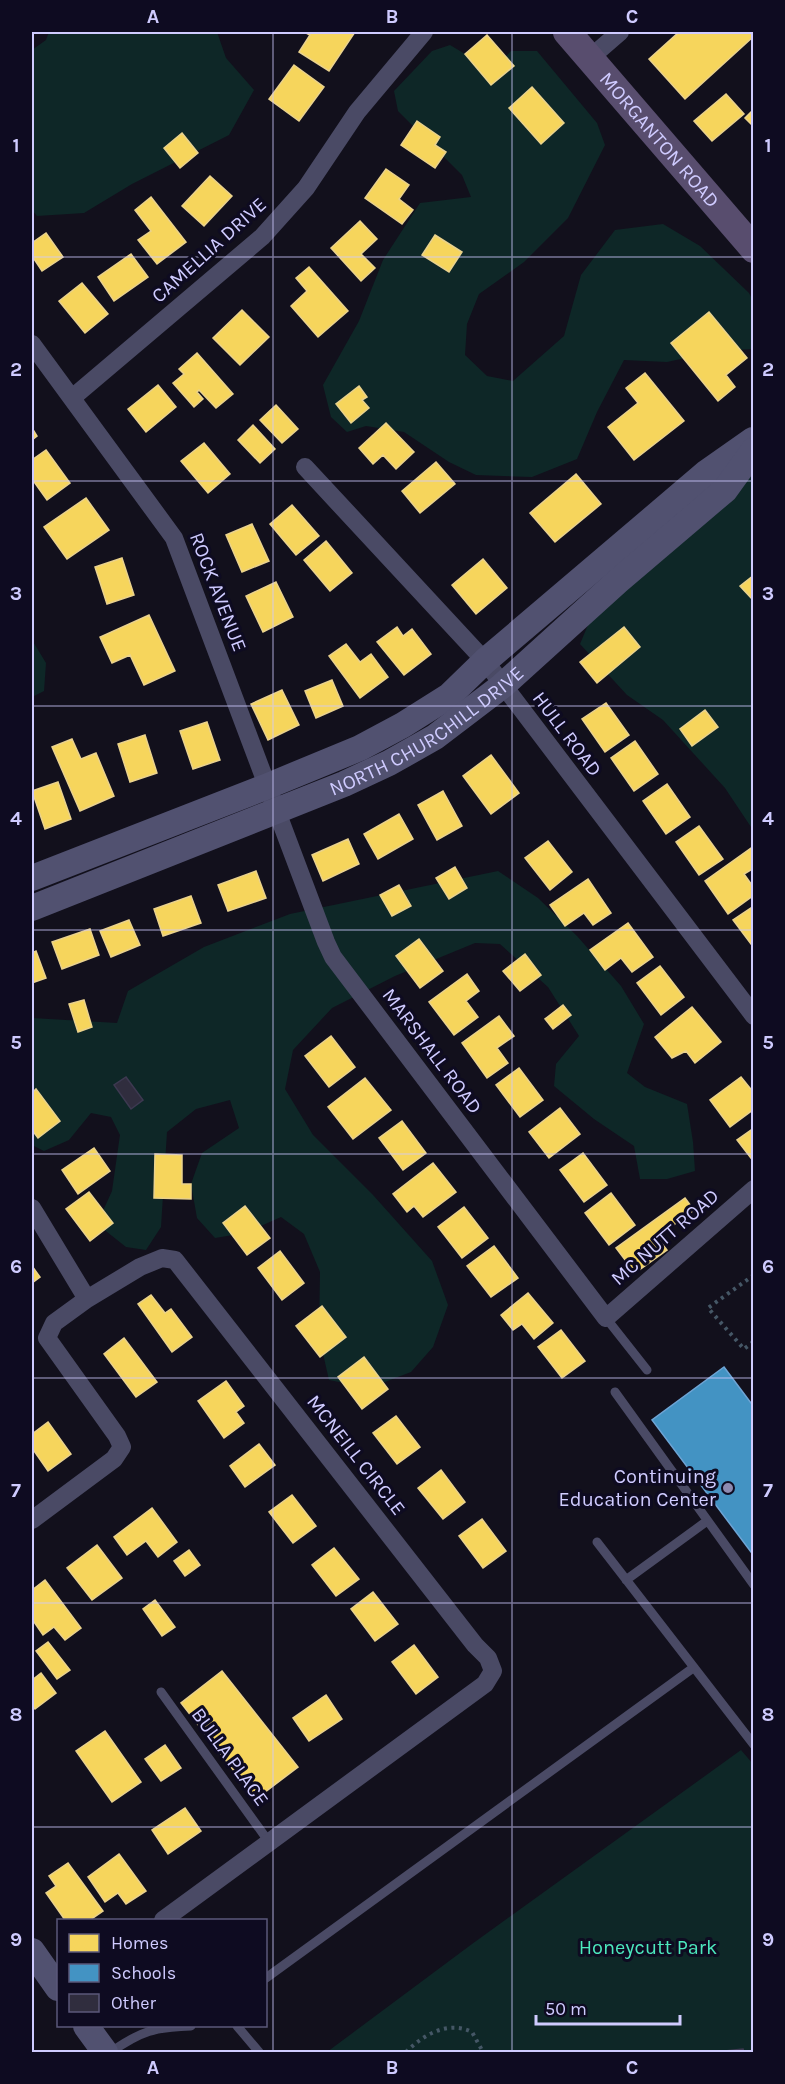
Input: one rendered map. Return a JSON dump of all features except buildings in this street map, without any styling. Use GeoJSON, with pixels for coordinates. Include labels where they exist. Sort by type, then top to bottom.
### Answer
{"type":"FeatureCollection","features":[{"type":"Feature","properties":{"kind":"main road","name":"MORGANTON ROAD"},"geometry":{"type":"LineString","coordinates":[[567,32],[753,249]]}},
{"type":"Feature","properties":{"kind":"street","name":"CAMELLIA DRIVE"},"geometry":{"type":"LineString","coordinates":[[72,398],[269,230],[306,188],[357,112],[424,32]]}},
{"type":"Feature","properties":{"kind":"street"},"geometry":{"type":"LineString","coordinates":[[590,58],[620,32]]}},
{"type":"Feature","properties":{"kind":"street","name":"ROCK AVENUE"},"geometry":{"type":"LineString","coordinates":[[32,344],[174,538],[268,786]]}},
{"type":"Feature","properties":{"kind":"street","name":"NORTH CHURCHILL DRIVE"},"geometry":{"type":"LineString","coordinates":[[32,879],[360,748],[403,725],[449,696],[485,661],[706,473],[753,440]]}},
{"type":"Feature","properties":{"kind":"street","name":"NORTH CHURCHILL DRIVE"},"geometry":{"type":"LineString","coordinates":[[32,908],[344,784],[435,737],[502,686],[618,581],[725,490],[753,450]]}},
{"type":"Feature","properties":{"kind":"street","name":"HULL ROAD"},"geometry":{"type":"LineString","coordinates":[[305,467],[485,661],[753,1016]]}},
{"type":"Feature","properties":{"kind":"street","name":"MARSHALL ROAD"},"geometry":{"type":"LineString","coordinates":[[268,786],[333,957],[606,1318]]}},
{"type":"Feature","properties":{"kind":"street","name":"MC NUTT ROAD"},"geometry":{"type":"LineString","coordinates":[[606,1318],[753,1189]]}},
{"type":"Feature","properties":{"kind":"street"},"geometry":{"type":"LineString","coordinates":[[32,1208],[87,1299]]}},
{"type":"Feature","properties":{"kind":"street","name":"MCNEILL CIRCLE"},"geometry":{"type":"LineString","coordinates":[[32,1520],[114,1459],[122,1448],[117,1436],[47,1338],[54,1323],[87,1299],[141,1267],[162,1258],[175,1260],[488,1658],[494,1671],[484,1684],[163,1919]]}},
{"type":"Feature","properties":{"kind":"street"},"geometry":{"type":"LineString","coordinates":[[32,1951],[57,1987]]}},
{"type":"Feature","properties":{"kind":"street"},"geometry":{"type":"LineString","coordinates":[[87,2027],[105,2052]]}},
{"type":"Feature","properties":{"kind":"lane"},"geometry":{"type":"LineString","coordinates":[[606,1318],[647,1370]]}},
{"type":"Feature","properties":{"kind":"lane"},"geometry":{"type":"LineString","coordinates":[[615,1392],[753,1585]]}},
{"type":"Feature","properties":{"kind":"lane"},"geometry":{"type":"LineString","coordinates":[[626,1580],[708,1521]]}},
{"type":"Feature","properties":{"kind":"lane"},"geometry":{"type":"LineString","coordinates":[[597,1542],[753,1745]]}},
{"type":"Feature","properties":{"kind":"lane"},"geometry":{"type":"LineString","coordinates":[[267,1977],[693,1668]]}},
{"type":"Feature","properties":{"kind":"lane","name":"BULLA PLACE"},"geometry":{"type":"LineString","coordinates":[[161,1692],[269,1842]]}},
{"type":"Feature","properties":{"kind":"lane"},"geometry":{"type":"LineString","coordinates":[[111,2052],[133,2037],[147,2031],[176,2027]]}},
{"type":"Feature","properties":{"kind":"lane"},"geometry":{"type":"LineString","coordinates":[[239,2027],[259,2052]]}},
{"type":"Feature","properties":{"kind":"path"},"geometry":{"type":"LineString","coordinates":[[753,1275],[708,1308],[744,1349],[752,1343],[753,1336]]}},
{"type":"Feature","properties":{"kind":"path"},"geometry":{"type":"LineString","coordinates":[[406,2052],[428,2034],[456,2026],[472,2032],[483,2052]]}},
{"type":"Feature","properties":{"kind":"green space"},"geometry":{"type":"Polygon","coordinates":[[[49,32],[217,32],[226,58],[254,90],[229,135],[132,184],[84,213],[37,216],[32,210],[32,50],[46,40],[49,32]]]}},
{"type":"Feature","properties":{"kind":"green space"},"geometry":{"type":"Polygon","coordinates":[[[450,45],[491,73],[511,51],[537,51],[597,123],[605,145],[568,218],[524,262],[479,294],[467,324],[465,355],[487,376],[513,381],[564,336],[581,275],[615,230],[663,224],[700,246],[749,293],[753,301],[753,349],[717,351],[667,362],[624,360],[597,412],[577,459],[532,477],[476,475],[449,462],[404,432],[366,426],[347,432],[331,417],[323,385],[359,321],[383,260],[420,203],[471,197],[462,175],[398,111],[394,91],[432,51],[450,45]]]}},
{"type":"Feature","properties":{"kind":"green space"},"geometry":{"type":"Polygon","coordinates":[[[753,470],[753,830],[725,788],[663,720],[627,695],[580,644],[593,613],[753,470]]]}},
{"type":"Feature","properties":{"kind":"green space"},"geometry":{"type":"Polygon","coordinates":[[[32,640],[46,663],[44,691],[32,697],[32,640]]]}},
{"type":"Feature","properties":{"kind":"green space"},"geometry":{"type":"Polygon","coordinates":[[[498,871],[538,898],[577,936],[621,986],[644,1024],[627,1073],[645,1087],[687,1104],[695,1171],[667,1179],[640,1179],[634,1146],[594,1119],[554,1086],[556,1064],[579,1036],[548,987],[500,944],[475,943],[395,976],[332,1008],[293,1050],[285,1089],[313,1135],[373,1195],[432,1261],[448,1305],[433,1347],[411,1372],[369,1388],[329,1380],[319,1336],[320,1272],[304,1234],[281,1217],[245,1233],[215,1238],[197,1218],[191,1184],[202,1153],[239,1128],[230,1100],[196,1109],[167,1132],[161,1227],[146,1250],[126,1247],[97,1224],[112,1191],[120,1135],[111,1117],[91,1113],[69,1140],[44,1151],[32,1145],[32,1018],[117,1023],[128,991],[204,947],[290,914],[498,871]]]}},
{"type":"Feature","properties":{"kind":"green space","name":"Honeycutt Park"},"geometry":{"type":"Polygon","coordinates":[[[741,1750],[753,1764],[753,2052],[327,2052],[472,1944],[741,1750]]]}},
{"type":"Feature","properties":{"kind":"place","name":"Continuing Education Center"},"geometry":{"type":"Point","coordinates":[728,1488]}}]}
